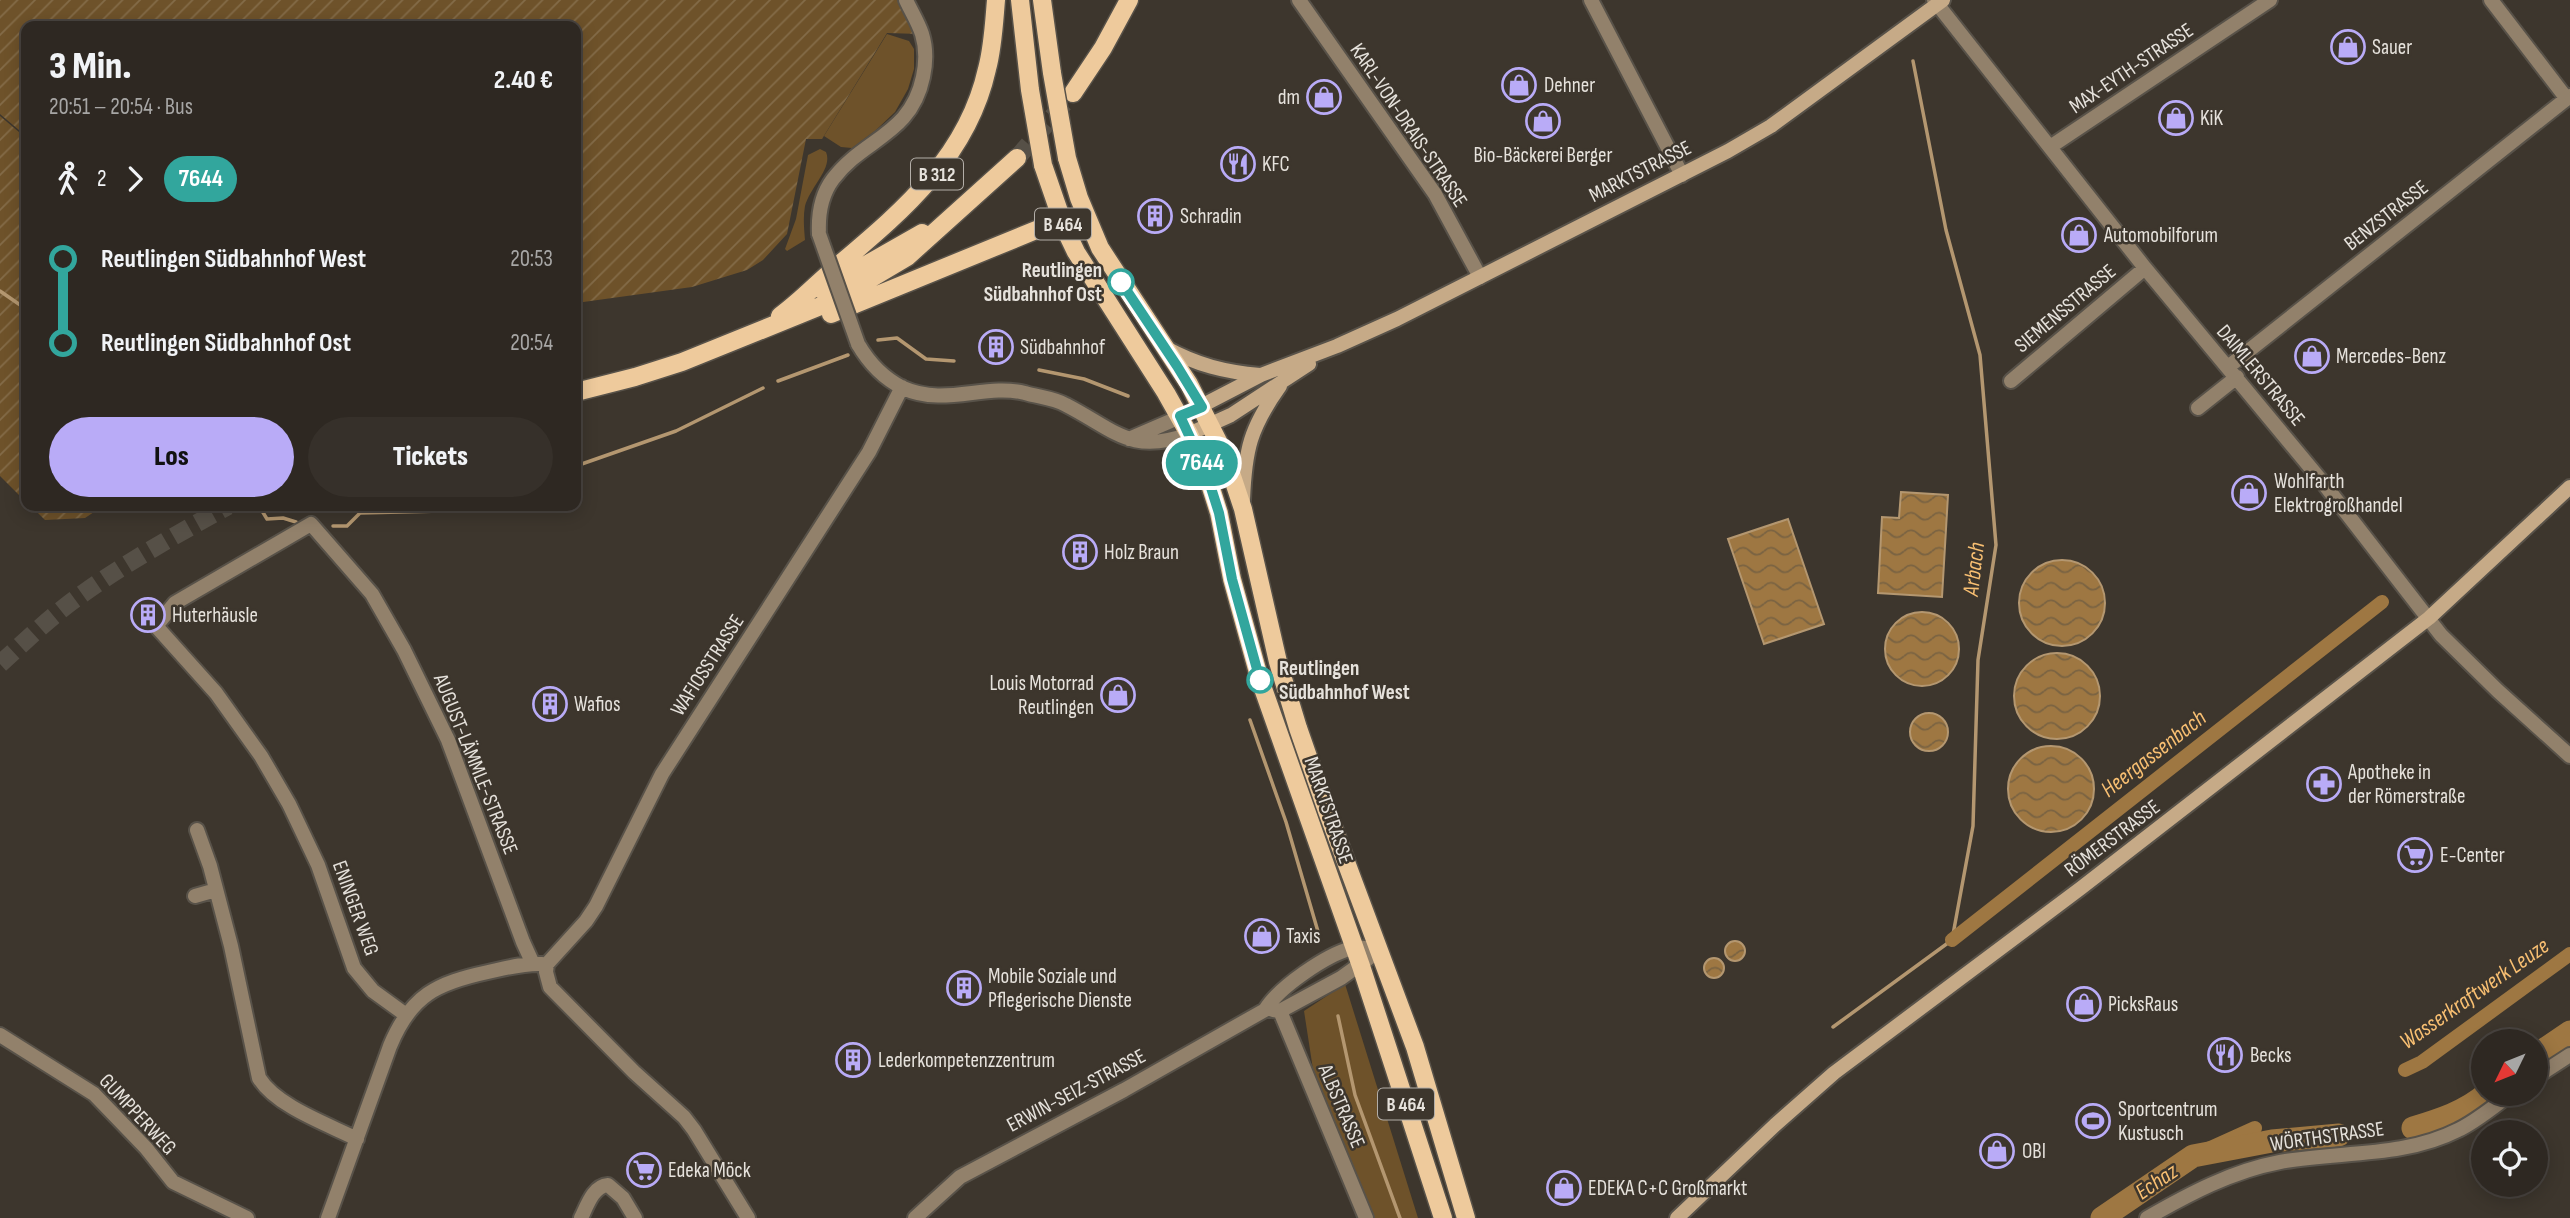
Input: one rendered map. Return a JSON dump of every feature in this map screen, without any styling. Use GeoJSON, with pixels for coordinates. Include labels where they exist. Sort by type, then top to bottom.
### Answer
{"type":"FeatureCollection","features":[{"type":"Feature","properties":{"kind":"main road","name":"B 312"},"geometry":{"type":"LineString","coordinates":[[758,332],[800,301],[902,210],[922,191],[948,159],[970,119],[987,72],[996,0]]}},
{"type":"Feature","properties":{"kind":"main road","name":"B 464"},"geometry":{"type":"LineString","coordinates":[[1020,0],[1030,90],[1043,165],[1065,229],[1081,261],[1180,416]]}},
{"type":"Feature","properties":{"kind":"main road","name":"B 464"},"geometry":{"type":"LineString","coordinates":[[1042,0],[1067,158],[1079,198],[1100,248],[1202,407]]}},
{"type":"Feature","properties":{"kind":"main road"},"geometry":{"type":"LineString","coordinates":[[1073,93],[1103,48],[1129,0]]}},
{"type":"Feature","properties":{"kind":"main road","name":"MARKTSTRASSE"},"geometry":{"type":"LineString","coordinates":[[1466,1218],[1415,1047],[1298,728],[1278,662],[1243,509],[1225,455],[1202,407],[1261,375],[1337,346],[1479,277],[1682,175],[1771,126],[1938,1]]}},
{"type":"Feature","properties":{"kind":"main road","name":"B 312"},"geometry":{"type":"LineString","coordinates":[[581,391],[635,377],[833,301],[907,257],[1017,158]]}},
{"type":"Feature","properties":{"kind":"main road","name":"B 312"},"geometry":{"type":"LineString","coordinates":[[800,301],[951,217]]}},
{"type":"Feature","properties":{"kind":"main road","name":"B 312"},"geometry":{"type":"LineString","coordinates":[[758,332],[823,317],[1041,228],[1065,229]]}},
{"type":"Feature","properties":{"kind":"main road","name":"MARKTSTRASSE"},"geometry":{"type":"LineString","coordinates":[[1212,426],[1337,346]]}},
{"type":"Feature","properties":{"kind":"main road"},"geometry":{"type":"LineString","coordinates":[[1166,348],[1197,364],[1261,375]]}},
{"type":"Feature","properties":{"kind":"main road"},"geometry":{"type":"LineString","coordinates":[[1243,509],[1244,467],[1251,438],[1267,404],[1284,379]]}},
{"type":"Feature","properties":{"kind":"main road"},"geometry":{"type":"LineString","coordinates":[[1180,416],[1202,407]]}},
{"type":"Feature","properties":{"kind":"main road","name":"MARKTSTRASSE"},"geometry":{"type":"LineString","coordinates":[[1180,416],[1206,472],[1219,513],[1232,579],[1260,680],[1361,966],[1443,1218]]}},
{"type":"Feature","properties":{"kind":"main road"},"geometry":{"type":"LineString","coordinates":[[1189,434],[1212,426]]}},
{"type":"Feature","properties":{"kind":"main road","name":"RÖMERSTRASSE"},"geometry":{"type":"LineString","coordinates":[[1677,1218],[1834,1073],[2071,895],[2429,618],[2570,487]]}},
{"type":"Feature","properties":{"kind":"street"},"geometry":{"type":"LineString","coordinates":[[906,0],[923,36],[925,58],[920,88],[901,121],[832,180],[820,205],[820,234],[858,344],[872,365],[902,387],[936,396],[1014,391],[1064,403],[1109,432],[1129,439],[1156,443],[1189,434]]}},
{"type":"Feature","properties":{"kind":"street","name":"KARL-VON-DRAIS-STRASSE"},"geometry":{"type":"LineString","coordinates":[[1299,0],[1435,194],[1479,277]]}},
{"type":"Feature","properties":{"kind":"street"},"geometry":{"type":"LineString","coordinates":[[1591,0],[1682,175]]}},
{"type":"Feature","properties":{"kind":"street","name":"MAX-EYTH-STRASSE"},"geometry":{"type":"LineString","coordinates":[[2050,147],[2270,0]]}},
{"type":"Feature","properties":{"kind":"street"},"geometry":{"type":"LineString","coordinates":[[2491,0],[2568,97]]}},
{"type":"Feature","properties":{"kind":"street","name":"DAIMLERSTRASSE"},"geometry":{"type":"LineString","coordinates":[[1938,1],[2145,268],[2232,372],[2441,635],[2570,756]]}},
{"type":"Feature","properties":{"kind":"street","name":"BENZSTRASSE"},"geometry":{"type":"LineString","coordinates":[[2197,408],[2232,372],[2568,97]]}},
{"type":"Feature","properties":{"kind":"street","name":"SIEMENSSTRASSE"},"geometry":{"type":"LineString","coordinates":[[2011,381],[2145,268]]}},
{"type":"Feature","properties":{"kind":"street","name":"WAFIOSSTRASSE"},"geometry":{"type":"LineString","coordinates":[[540,964],[586,921],[596,906],[662,774],[869,452],[902,387]]}},
{"type":"Feature","properties":{"kind":"street"},"geometry":{"type":"LineString","coordinates":[[1129,439],[1180,416]]}},
{"type":"Feature","properties":{"kind":"street","name":"AUGUST-LÄMMLE-STRASSE"},"geometry":{"type":"LineString","coordinates":[[156,626],[175,603],[311,524],[372,594],[424,688],[455,757],[523,942],[546,972],[550,987],[634,1072],[684,1117],[748,1218]]}},
{"type":"Feature","properties":{"kind":"street","name":"ENINGER WEG"},"geometry":{"type":"LineString","coordinates":[[156,626],[216,693],[261,756],[289,804],[318,865],[354,968],[373,991],[406,1015]]}},
{"type":"Feature","properties":{"kind":"street"},"geometry":{"type":"LineString","coordinates":[[197,830],[238,975],[259,1078],[278,1098],[356,1139]]}},
{"type":"Feature","properties":{"kind":"street"},"geometry":{"type":"LineString","coordinates":[[195,896],[216,890]]}},
{"type":"Feature","properties":{"kind":"street"},"geometry":{"type":"LineString","coordinates":[[1354,947],[1380,950]]}},
{"type":"Feature","properties":{"kind":"street","name":"ERWIN-SEIZ-STRASSE"},"geometry":{"type":"LineString","coordinates":[[1273,1010],[1271,1001],[1286,988],[1332,956],[1354,947]]}},
{"type":"Feature","properties":{"kind":"street","name":"ERWIN-SEIZ-STRASSE"},"geometry":{"type":"LineString","coordinates":[[915,1218],[960,1177],[1361,966],[1380,950]]}},
{"type":"Feature","properties":{"kind":"street"},"geometry":{"type":"LineString","coordinates":[[328,1218],[390,1046],[406,1015],[427,993],[447,982],[540,964]]}},
{"type":"Feature","properties":{"kind":"street","name":"ALBSTRASSE"},"geometry":{"type":"LineString","coordinates":[[1273,1010],[1366,1218]]}},
{"type":"Feature","properties":{"kind":"street","name":"GUMPPERWEG"},"geometry":{"type":"LineString","coordinates":[[0,1035],[94,1094],[138,1139],[173,1182],[247,1218]]}},
{"type":"Feature","properties":{"kind":"street"},"geometry":{"type":"LineString","coordinates":[[2548,1069],[2570,1055]]}},
{"type":"Feature","properties":{"kind":"street","name":"WÖRTHSTRASSE"},"geometry":{"type":"LineString","coordinates":[[2147,1218],[2204,1186],[2279,1162],[2369,1153],[2420,1144],[2458,1130],[2493,1106]]}},
{"type":"Feature","properties":{"kind":"street"},"geometry":{"type":"LineString","coordinates":[[581,1218],[597,1189],[608,1185],[623,1198],[635,1218]]}},
{"type":"Feature","properties":{"kind":"shaded area"},"geometry":{"type":"Polygon","coordinates":[[[0,0],[904,0],[920,34],[887,33],[822,139],[806,139],[787,234],[763,260],[747,270],[692,287],[581,302],[581,21],[21,21],[21,132],[0,114],[0,0]]]}},
{"type":"Feature","properties":{"kind":"shaded area"},"geometry":{"type":"Polygon","coordinates":[[[887,34],[909,41],[914,49],[914,69],[908,89],[895,112],[876,130],[852,148],[841,147],[824,136],[887,34]]]}},
{"type":"Feature","properties":{"kind":"shaded area"},"geometry":{"type":"Polygon","coordinates":[[[0,116],[21,134],[21,497],[0,476],[0,116]]]}},
{"type":"Feature","properties":{"kind":"shaded area"},"geometry":{"type":"Polygon","coordinates":[[[820,149],[826,152],[826,165],[805,206],[805,240],[787,251],[785,249],[796,219],[808,155],[820,149]]]}},
{"type":"Feature","properties":{"kind":"shaded area"},"geometry":{"type":"Polygon","coordinates":[[[36,511],[96,511],[85,518],[45,520],[36,511]]]}},
{"type":"Feature","properties":{"kind":"shaded area"},"geometry":{"type":"Polygon","coordinates":[[[1345,984],[1418,1218],[1366,1218],[1319,1108],[1304,1011],[1345,984]]]}},
{"type":"Feature","properties":{"kind":"water"},"geometry":{"type":"Polygon","coordinates":[[[1901,492],[1948,495],[1942,597],[1878,593],[1882,517],[1899,518],[1901,492]]]}},
{"type":"Feature","properties":{"kind":"water"},"geometry":{"type":"Polygon","coordinates":[[[1788,519],[1824,624],[1764,644],[1728,539],[1788,519]]]}},
{"type":"Feature","properties":{"kind":"water"},"geometry":{"type":"Polygon","coordinates":[[[2062,560],[2086,567],[2098,579],[2105,603],[2098,627],[2086,639],[2062,646],[2038,639],[2026,627],[2019,603],[2026,579],[2038,567],[2062,560]]]}},
{"type":"Feature","properties":{"kind":"water"},"geometry":{"type":"Polygon","coordinates":[[[1922,612],[1936,615],[1948,623],[1956,635],[1959,649],[1956,663],[1948,675],[1936,683],[1922,686],[1908,683],[1896,675],[1888,663],[1885,649],[1888,635],[1896,623],[1908,615],[1922,612]]]}},
{"type":"Feature","properties":{"kind":"water"},"geometry":{"type":"Polygon","coordinates":[[[2057,653],[2081,660],[2093,672],[2100,696],[2093,720],[2081,732],[2057,739],[2033,732],[2021,720],[2014,696],[2021,672],[2033,660],[2057,653]]]}},
{"type":"Feature","properties":{"kind":"water"},"geometry":{"type":"Polygon","coordinates":[[[1929,713],[1942,719],[1948,732],[1942,745],[1929,751],[1916,745],[1910,732],[1916,719],[1929,713]]]}},
{"type":"Feature","properties":{"kind":"water"},"geometry":{"type":"Polygon","coordinates":[[[2051,746],[2075,753],[2087,765],[2094,789],[2087,813],[2075,825],[2051,832],[2027,825],[2015,813],[2008,789],[2015,765],[2027,753],[2051,746]]]}},
{"type":"Feature","properties":{"kind":"water"},"geometry":{"type":"Polygon","coordinates":[[[1735,941],[1742,944],[1745,951],[1742,958],[1735,961],[1728,958],[1725,951],[1728,944],[1735,941]]]}},
{"type":"Feature","properties":{"kind":"water"},"geometry":{"type":"Polygon","coordinates":[[[1714,958],[1721,961],[1724,968],[1721,975],[1714,978],[1707,975],[1704,968],[1707,961],[1714,958]]]}},
{"type":"Feature","properties":{"kind":"waterway","name":"Arbach"},"geometry":{"type":"LineString","coordinates":[[1833,1027],[1952,940],[1973,826],[1978,660],[1996,545],[1980,355],[1946,230],[1913,61]]}},
{"type":"Feature","properties":{"kind":"waterway"},"geometry":{"type":"LineString","coordinates":[[0,291],[21,306]]}},
{"type":"Feature","properties":{"kind":"waterway"},"geometry":{"type":"LineString","coordinates":[[878,340],[897,338],[926,359],[954,361]]}},
{"type":"Feature","properties":{"kind":"waterway"},"geometry":{"type":"LineString","coordinates":[[778,381],[848,355]]}},
{"type":"Feature","properties":{"kind":"waterway"},"geometry":{"type":"LineString","coordinates":[[1039,370],[1084,379],[1128,396]]}},
{"type":"Feature","properties":{"kind":"waterway"},"geometry":{"type":"LineString","coordinates":[[581,464],[676,431],[763,388]]}},
{"type":"Feature","properties":{"kind":"waterway"},"geometry":{"type":"LineString","coordinates":[[262,511],[267,519],[283,518],[296,522]]}},
{"type":"Feature","properties":{"kind":"waterway"},"geometry":{"type":"LineString","coordinates":[[333,526],[347,526],[360,513],[442,511]]}},
{"type":"Feature","properties":{"kind":"waterway","name":"Heergassenbach"},"geometry":{"type":"LineString","coordinates":[[1952,940],[2382,602]]}},
{"type":"Feature","properties":{"kind":"waterway"},"geometry":{"type":"LineString","coordinates":[[1250,720],[1286,822],[1319,935]]}},
{"type":"Feature","properties":{"kind":"waterway","name":"Wasserkraftwerk Leuze"},"geometry":{"type":"LineString","coordinates":[[2405,1070],[2422,1062],[2570,954]]}},
{"type":"Feature","properties":{"kind":"waterway"},"geometry":{"type":"LineString","coordinates":[[1338,1016],[1355,1095],[1400,1218]]}},
{"type":"Feature","properties":{"kind":"waterway","name":"Echaz"},"geometry":{"type":"LineString","coordinates":[[2548,1047],[2570,1032]]}},
{"type":"Feature","properties":{"kind":"waterway","name":"Echaz"},"geometry":{"type":"LineString","coordinates":[[2413,1128],[2461,1111],[2471,1105]]}},
{"type":"Feature","properties":{"kind":"waterway","name":"Wasserkraftwerk Leuze"},"geometry":{"type":"LineString","coordinates":[[2193,1156],[2255,1128]]}},
{"type":"Feature","properties":{"kind":"waterway","name":"Echaz"},"geometry":{"type":"LineString","coordinates":[[2102,1218],[2193,1156],[2272,1141],[2339,1135]]}},
{"type":"Feature","properties":{"kind":"tunnel"},"geometry":{"type":"LineString","coordinates":[[1017,158],[1073,93]]}},
{"type":"Feature","properties":{"kind":"tunnel"},"geometry":{"type":"LineString","coordinates":[[0,664],[85,592],[145,553],[219,511]]}},
{"type":"Feature","properties":{"kind":"bus line","name":"7644"},"geometry":{"type":"LineString","coordinates":[[1121,282],[1202,407],[1180,416],[1206,472],[1219,513],[1232,579],[1260,680]]}},
{"type":"Feature","properties":{"kind":"place","name":"Sauer"},"geometry":{"type":"Point","coordinates":[2348,47]}},
{"type":"Feature","properties":{"kind":"place","name":"Dehner"},"geometry":{"type":"Point","coordinates":[1519,85]}},
{"type":"Feature","properties":{"kind":"place","name":"dm"},"geometry":{"type":"Point","coordinates":[1324,97]}},
{"type":"Feature","properties":{"kind":"place","name":"KiK"},"geometry":{"type":"Point","coordinates":[2176,118]}},
{"type":"Feature","properties":{"kind":"place","name":"Bio-Bäckerei Berger"},"geometry":{"type":"Point","coordinates":[1543,121]}},
{"type":"Feature","properties":{"kind":"place","name":"KFC"},"geometry":{"type":"Point","coordinates":[1238,164]}},
{"type":"Feature","properties":{"kind":"place","name":"Schradin"},"geometry":{"type":"Point","coordinates":[1155,216]}},
{"type":"Feature","properties":{"kind":"place","name":"Automobilforum"},"geometry":{"type":"Point","coordinates":[2079,235]}},
{"type":"Feature","properties":{"kind":"place","name":"Reutlingen Südbahnhof Ost"},"geometry":{"type":"Point","coordinates":[1121,282]}},
{"type":"Feature","properties":{"kind":"place","name":"Südbahnhof"},"geometry":{"type":"Point","coordinates":[996,347]}},
{"type":"Feature","properties":{"kind":"place","name":"Mercedes-Benz"},"geometry":{"type":"Point","coordinates":[2312,356]}},
{"type":"Feature","properties":{"kind":"place","name":"Wohlfarth Elektrogroßhandel"},"geometry":{"type":"Point","coordinates":[2249,493]}},
{"type":"Feature","properties":{"kind":"place","name":"Holz Braun"},"geometry":{"type":"Point","coordinates":[1080,552]}},
{"type":"Feature","properties":{"kind":"place","name":"Huterhäusle"},"geometry":{"type":"Point","coordinates":[148,615]}},
{"type":"Feature","properties":{"kind":"place","name":"Reutlingen Südbahnhof West"},"geometry":{"type":"Point","coordinates":[1260,680]}},
{"type":"Feature","properties":{"kind":"place","name":"Louis Motorrad Reutlingen"},"geometry":{"type":"Point","coordinates":[1118,695]}},
{"type":"Feature","properties":{"kind":"place","name":"Wafios"},"geometry":{"type":"Point","coordinates":[550,704]}},
{"type":"Feature","properties":{"kind":"place","name":"Apotheke in der Römerstraße"},"geometry":{"type":"Point","coordinates":[2324,784]}},
{"type":"Feature","properties":{"kind":"place","name":"E-Center"},"geometry":{"type":"Point","coordinates":[2415,855]}},
{"type":"Feature","properties":{"kind":"place","name":"Taxis"},"geometry":{"type":"Point","coordinates":[1262,936]}},
{"type":"Feature","properties":{"kind":"place","name":"Mobile Soziale und Pflegerische Dienste"},"geometry":{"type":"Point","coordinates":[964,988]}},
{"type":"Feature","properties":{"kind":"place","name":"PicksRaus"},"geometry":{"type":"Point","coordinates":[2084,1004]}},
{"type":"Feature","properties":{"kind":"place","name":"Becks"},"geometry":{"type":"Point","coordinates":[2225,1055]}},
{"type":"Feature","properties":{"kind":"place","name":"Lederkompetenzzentrum"},"geometry":{"type":"Point","coordinates":[853,1060]}},
{"type":"Feature","properties":{"kind":"place","name":"Sportcentrum Kustusch"},"geometry":{"type":"Point","coordinates":[2093,1121]}},
{"type":"Feature","properties":{"kind":"place","name":"OBI"},"geometry":{"type":"Point","coordinates":[1997,1151]}},
{"type":"Feature","properties":{"kind":"place","name":"Edeka Möck"},"geometry":{"type":"Point","coordinates":[644,1170]}},
{"type":"Feature","properties":{"kind":"place","name":"EDEKA C+C Großmarkt"},"geometry":{"type":"Point","coordinates":[1564,1188]}}]}
